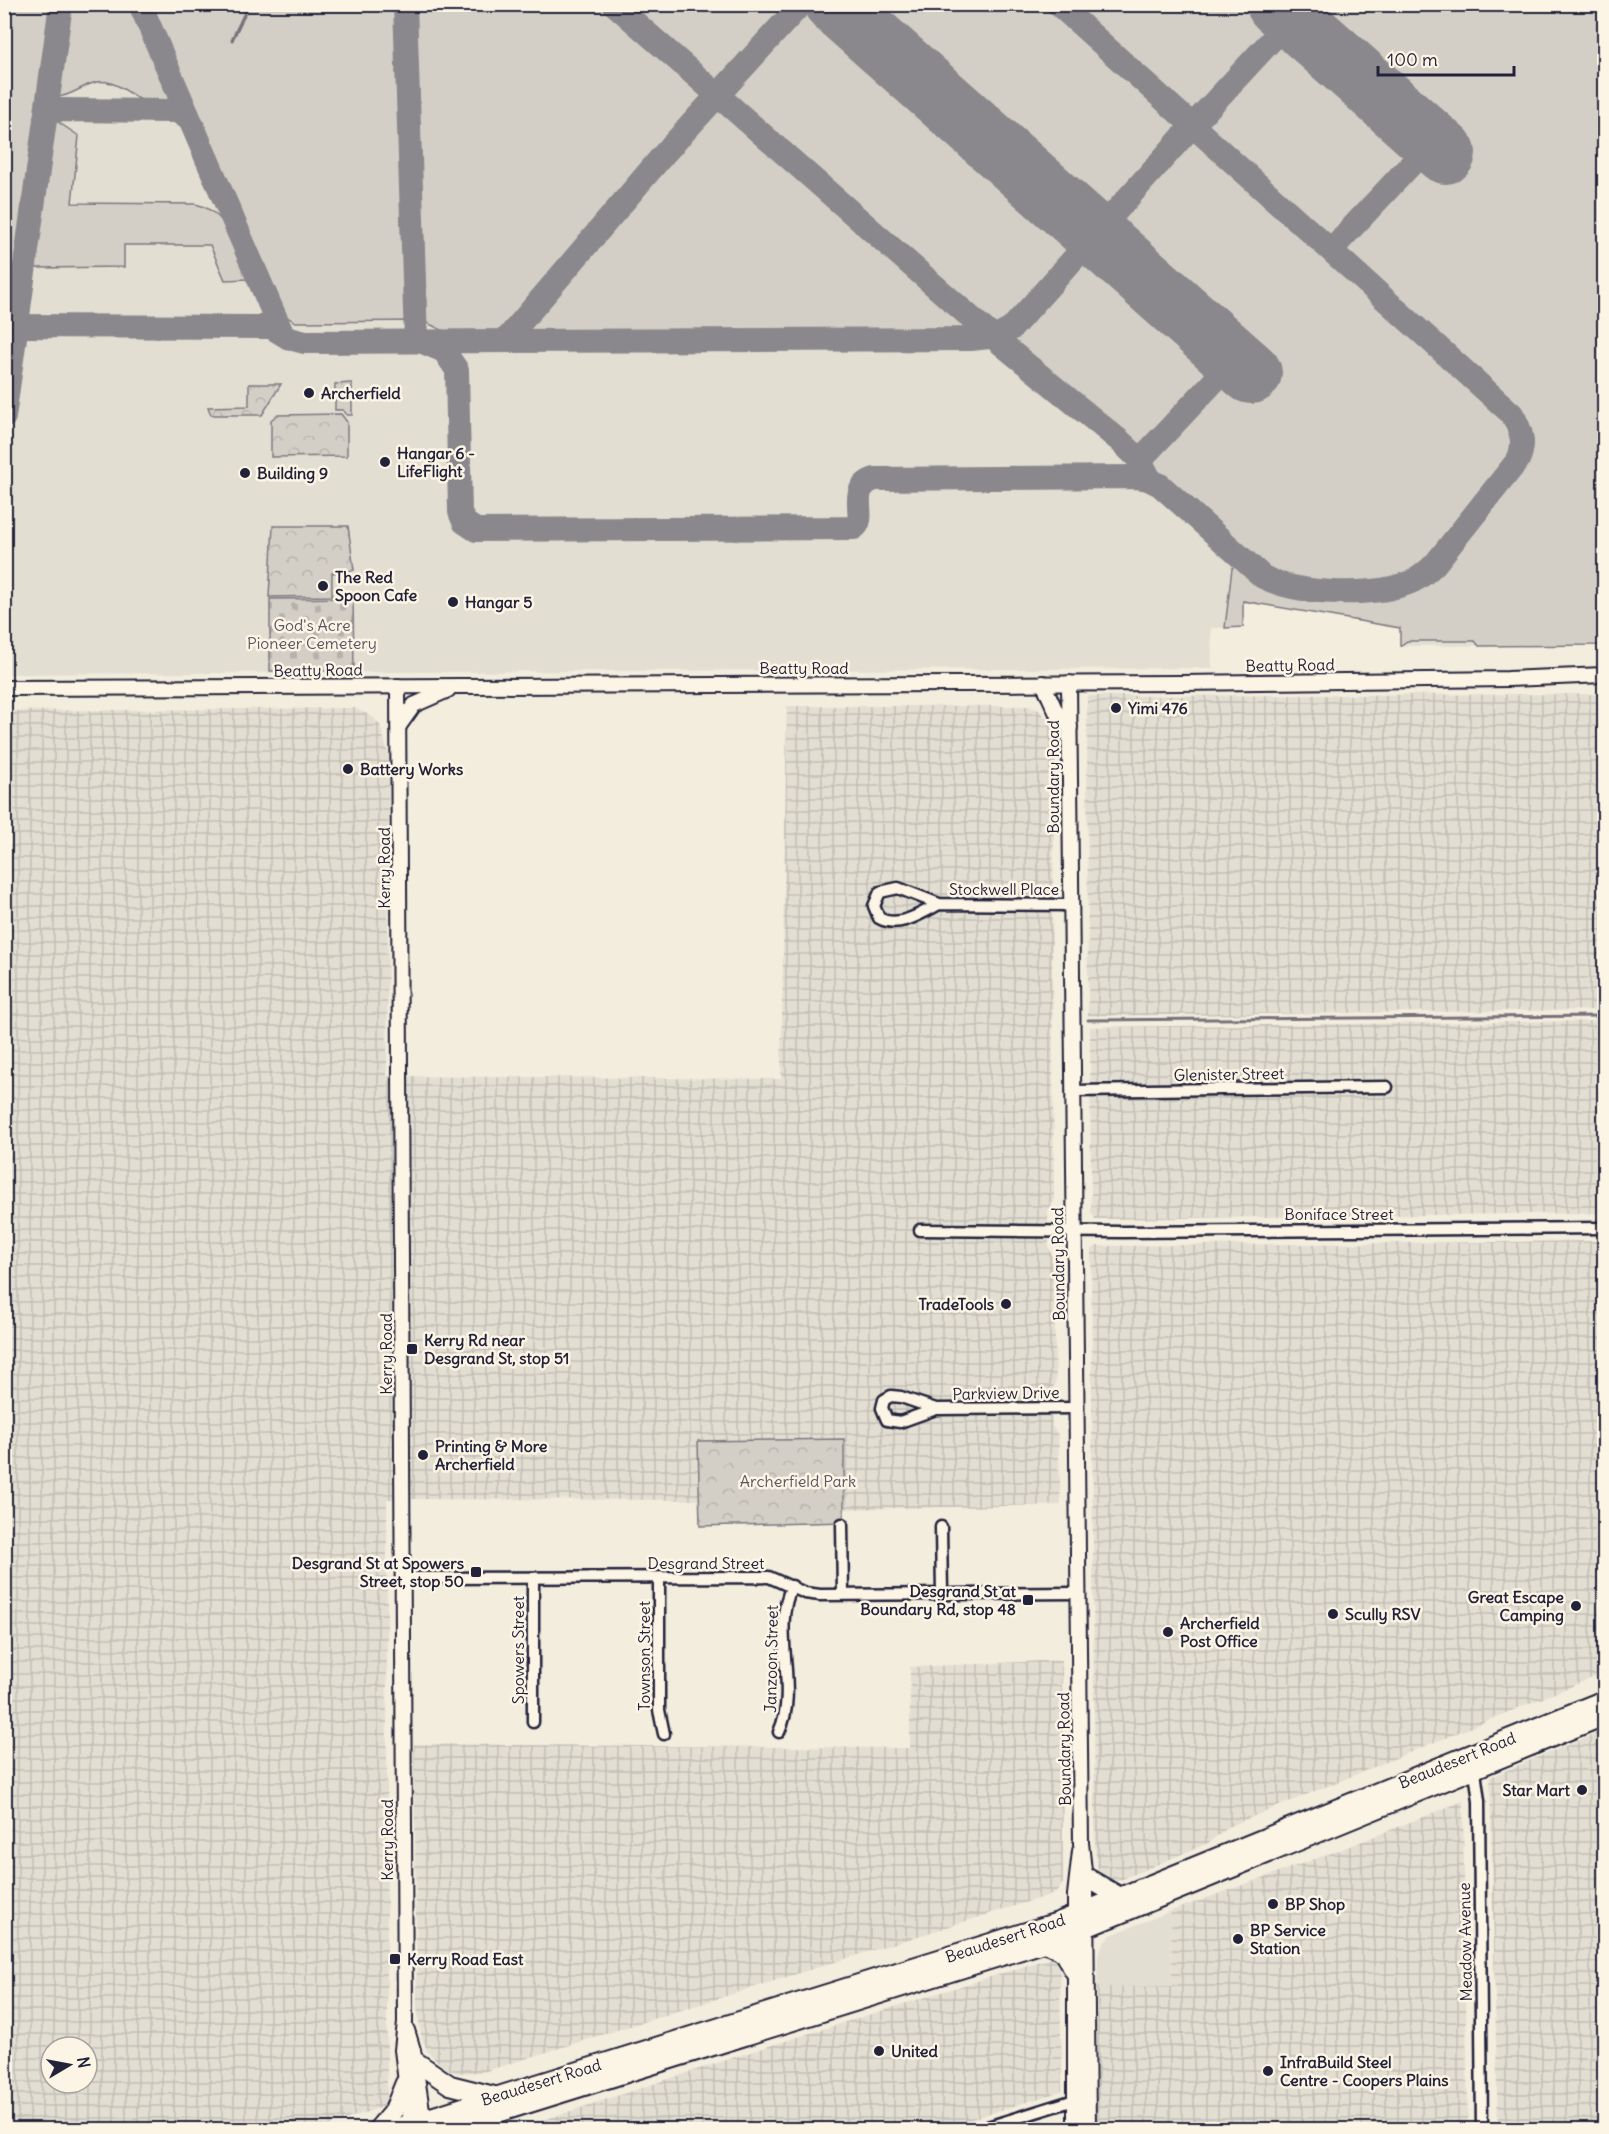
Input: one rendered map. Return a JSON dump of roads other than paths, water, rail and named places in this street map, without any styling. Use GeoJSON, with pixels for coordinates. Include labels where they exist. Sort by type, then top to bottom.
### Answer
{"type":"FeatureCollection","features":[{"type":"Feature","properties":{"kind":"highway","name":"Beaudesert Road"},"geometry":{"type":"LineString","coordinates":[[388,2130],[418,2125],[494,2096],[1081,1922],[1473,1762],[1605,1700]]}},
{"type":"Feature","properties":{"kind":"highway","name":"Beaudesert Road"},"geometry":{"type":"LineString","coordinates":[[443,2130],[1045,1943],[1120,1897],[1473,1762],[1605,1716]]}},
{"type":"Feature","properties":{"kind":"highway"},"geometry":{"type":"LineString","coordinates":[[1086,1877],[1120,1897]]}},
{"type":"Feature","properties":{"kind":"highway"},"geometry":{"type":"LineString","coordinates":[[1045,1943],[1063,1952],[1075,1972]]}},
{"type":"Feature","properties":{"kind":"highway"},"geometry":{"type":"LineString","coordinates":[[415,2061],[450,2085],[494,2096]]}},
{"type":"Feature","properties":{"kind":"highway"},"geometry":{"type":"LineString","coordinates":[[377,2130],[396,2105],[405,2083]]}},
{"type":"Feature","properties":{"kind":"main road","name":"Beatty Road"},"geometry":{"type":"LineString","coordinates":[[4,688],[1069,683],[1508,679],[1605,675]]}},
{"type":"Feature","properties":{"kind":"main road"},"geometry":{"type":"LineString","coordinates":[[1043,683],[1059,718],[1070,727]]}},
{"type":"Feature","properties":{"kind":"main road","name":"Boundary Road"},"geometry":{"type":"LineString","coordinates":[[1069,683],[1081,1844],[1086,1877],[1075,1972],[1082,2097],[1088,2130]]}},
{"type":"Feature","properties":{"kind":"main road","name":"Kerry Road"},"geometry":{"type":"LineString","coordinates":[[398,686],[405,2022],[402,2050],[405,2083],[418,2125]]}},
{"type":"Feature","properties":{"kind":"main road"},"geometry":{"type":"LineString","coordinates":[[399,726],[414,705],[441,690],[481,686]]}},
{"type":"Feature","properties":{"kind":"main road","name":"Boundary Road"},"geometry":{"type":"LineString","coordinates":[[1076,2130],[1082,2097],[1081,1922],[1076,1870],[1081,1844]]}},
{"type":"Feature","properties":{"kind":"main road","name":"Kerry Road"},"geometry":{"type":"LineString","coordinates":[[405,2022],[415,2061],[418,2125]]}},
{"type":"Feature","properties":{"kind":"street","name":"Stockwell Place"},"geometry":{"type":"LineString","coordinates":[[939,904],[920,914],[892,922],[879,918],[874,906],[880,892],[891,888],[905,890],[939,904],[1070,905]]}},
{"type":"Feature","properties":{"kind":"street","name":"Glenister Street"},"geometry":{"type":"LineString","coordinates":[[1072,1091],[1387,1087]]}},
{"type":"Feature","properties":{"kind":"street","name":"Boniface Street"},"geometry":{"type":"LineString","coordinates":[[920,1230],[1605,1228]]}},
{"type":"Feature","properties":{"kind":"street","name":"Parkview Drive"},"geometry":{"type":"LineString","coordinates":[[936,1409],[1077,1408]]}},
{"type":"Feature","properties":{"kind":"street"},"geometry":{"type":"LineString","coordinates":[[842,1524],[843,1594]]}},
{"type":"Feature","properties":{"kind":"street"},"geometry":{"type":"LineString","coordinates":[[941,1527],[942,1594]]}},
{"type":"Feature","properties":{"kind":"street","name":"Desgrand Street"},"geometry":{"type":"LineString","coordinates":[[402,1578],[769,1577],[812,1594],[1079,1593]]}},
{"type":"Feature","properties":{"kind":"street","name":"Spowers Street"},"geometry":{"type":"LineString","coordinates":[[533,1578],[533,1722]]}},
{"type":"Feature","properties":{"kind":"street","name":"Townson Street"},"geometry":{"type":"LineString","coordinates":[[659,1578],[659,1710],[664,1734]]}},
{"type":"Feature","properties":{"kind":"street","name":"Janzoon Street"},"geometry":{"type":"LineString","coordinates":[[779,1732],[786,1712],[785,1604],[792,1586]]}},
{"type":"Feature","properties":{"kind":"street","name":"Meadow Avenue"},"geometry":{"type":"LineString","coordinates":[[1473,1762],[1479,1801],[1482,2130]]}},
{"type":"Feature","properties":{"kind":"street"},"geometry":{"type":"LineString","coordinates":[[978,2130],[1082,2097]]}},
{"type":"Feature","properties":{"kind":"waterway"},"geometry":{"type":"LineString","coordinates":[[232,40],[249,4]]}},
{"type":"Feature","properties":{"kind":"waterway"},"geometry":{"type":"LineString","coordinates":[[1088,1020],[1604,1016]]}},
{"type":"Feature","properties":{"kind":"place","name":"Archerfield"},"geometry":{"type":"Point","coordinates":[309,393]}},
{"type":"Feature","properties":{"kind":"place","name":"Hangar 6 - LifeFlight"},"geometry":{"type":"Point","coordinates":[385,462]}},
{"type":"Feature","properties":{"kind":"place","name":"Building 9"},"geometry":{"type":"Point","coordinates":[245,473]}},
{"type":"Feature","properties":{"kind":"place","name":"The Red Spoon Cafe"},"geometry":{"type":"Point","coordinates":[323,586]}},
{"type":"Feature","properties":{"kind":"place","name":"Hangar 5"},"geometry":{"type":"Point","coordinates":[453,602]}},
{"type":"Feature","properties":{"kind":"place","name":"Yimi 476"},"geometry":{"type":"Point","coordinates":[1116,708]}},
{"type":"Feature","properties":{"kind":"place","name":"Battery Works"},"geometry":{"type":"Point","coordinates":[348,769]}},
{"type":"Feature","properties":{"kind":"place","name":"TradeTools"},"geometry":{"type":"Point","coordinates":[1006,1304]}},
{"type":"Feature","properties":{"kind":"place","name":"Kerry Rd near Desgrand St, stop 51"},"geometry":{"type":"Point","coordinates":[412,1349]}},
{"type":"Feature","properties":{"kind":"place","name":"Printing & More Archerfield"},"geometry":{"type":"Point","coordinates":[423,1455]}},
{"type":"Feature","properties":{"kind":"place","name":"Desgrand St at Spowers Street, stop 50"},"geometry":{"type":"Point","coordinates":[476,1572]}},
{"type":"Feature","properties":{"kind":"place","name":"Desgrand St at Boundary Rd, stop 48"},"geometry":{"type":"Point","coordinates":[1028,1600]}},
{"type":"Feature","properties":{"kind":"place","name":"Great Escape Camping"},"geometry":{"type":"Point","coordinates":[1576,1606]}},
{"type":"Feature","properties":{"kind":"place","name":"Scully RSV"},"geometry":{"type":"Point","coordinates":[1333,1614]}},
{"type":"Feature","properties":{"kind":"place","name":"Archerfield Post Office"},"geometry":{"type":"Point","coordinates":[1168,1632]}},
{"type":"Feature","properties":{"kind":"place","name":"Star Mart"},"geometry":{"type":"Point","coordinates":[1582,1790]}},
{"type":"Feature","properties":{"kind":"place","name":"BP Shop"},"geometry":{"type":"Point","coordinates":[1273,1904]}},
{"type":"Feature","properties":{"kind":"place","name":"BP Service Station"},"geometry":{"type":"Point","coordinates":[1238,1939]}},
{"type":"Feature","properties":{"kind":"place","name":"Kerry Road East"},"geometry":{"type":"Point","coordinates":[395,1959]}},
{"type":"Feature","properties":{"kind":"place","name":"United"},"geometry":{"type":"Point","coordinates":[879,2051]}},
{"type":"Feature","properties":{"kind":"place","name":"InfraBuild Steel Centre - Coopers Plains"},"geometry":{"type":"Point","coordinates":[1268,2071]}},
{"type":"Feature","properties":{"kind":"park label","name":"God's Acre Pioneer Cemetery"},"geometry":{"type":"Point","coordinates":[312,634]}},
{"type":"Feature","properties":{"kind":"park label","name":"Archerfield Park"},"geometry":{"type":"Point","coordinates":[798,1481]}}]}
